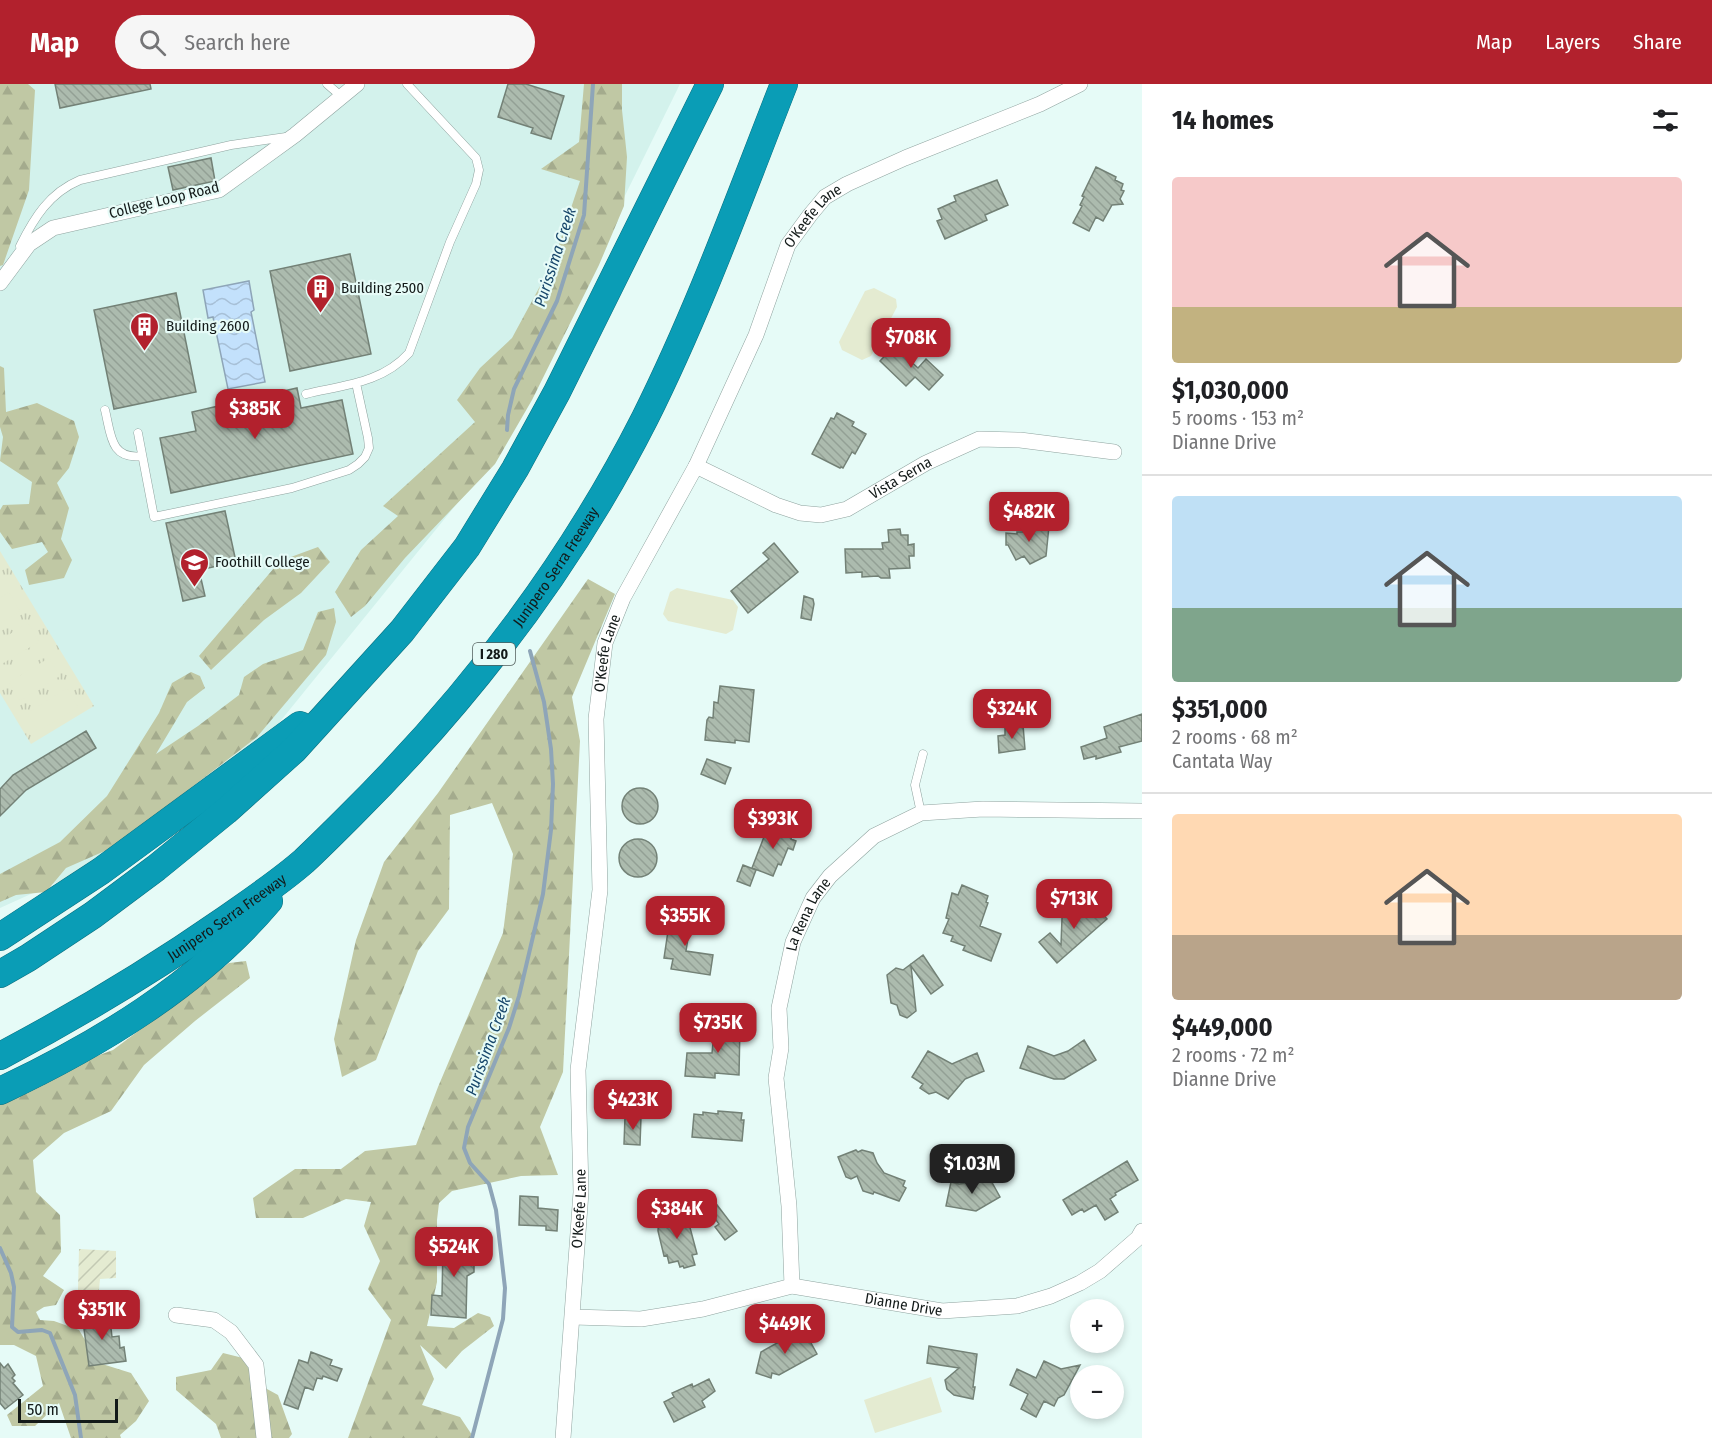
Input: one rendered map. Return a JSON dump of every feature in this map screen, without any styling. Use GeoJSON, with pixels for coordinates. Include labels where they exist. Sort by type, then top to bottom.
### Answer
{"type":"FeatureCollection","features":[{"type":"Feature","properties":{"kind":"highway"},"geometry":{"type":"LineString","coordinates":[[0,974],[93,915],[226,811],[294,750],[402,631],[466,547],[515,469],[557,392],[710,84]]}},
{"type":"Feature","properties":{"kind":"highway","name":"Junipero Serra Freeway"},"geometry":{"type":"LineString","coordinates":[[0,1056],[133,981],[276,884],[304,861],[399,768],[457,701],[554,573],[605,492],[645,418],[682,339],[784,84]]}},
{"type":"Feature","properties":{"kind":"highway"},"geometry":{"type":"LineString","coordinates":[[0,937],[101,871],[276,742],[344,697]]}},
{"type":"Feature","properties":{"kind":"highway"},"geometry":{"type":"LineString","coordinates":[[0,1097],[122,1024],[201,967],[244,929],[304,861]]}},
{"type":"Feature","properties":{"kind":"highway"},"geometry":{"type":"LineString","coordinates":[[0,1091],[48,1069]]}},
{"type":"Feature","properties":{"kind":"street","name":"College Loop Road"},"geometry":{"type":"LineString","coordinates":[[2,280],[28,244],[53,228],[219,190],[295,135],[357,84]]}},
{"type":"Feature","properties":{"kind":"street","name":"O'Keefe Lane"},"geometry":{"type":"LineString","coordinates":[[563,1438],[581,1192],[578,1070],[600,890],[596,719],[605,643],[623,598],[696,466],[756,335],[788,245],[825,197],[847,184],[905,158],[1040,104],[1080,84]]}},
{"type":"Feature","properties":{"kind":"street","name":"Vista Serna"},"geometry":{"type":"LineString","coordinates":[[696,466],[776,505],[800,513],[821,515],[847,509],[926,463],[979,439],[1020,440],[1114,452]]}},
{"type":"Feature","properties":{"kind":"street","name":"La Rena Lane"},"geometry":{"type":"LineString","coordinates":[[792,1286],[789,1206],[776,1078],[781,1048],[779,1008],[793,942],[813,898],[830,876],[874,836],[921,813],[983,810],[1142,811]]}},
{"type":"Feature","properties":{"kind":"street","name":"Dianne Drive"},"geometry":{"type":"LineString","coordinates":[[573,1317],[641,1319],[703,1309],[792,1286],[942,1311],[1017,1306],[1051,1296],[1080,1283],[1100,1271],[1138,1238],[1142,1231]]}},
{"type":"Feature","properties":{"kind":"street"},"geometry":{"type":"LineString","coordinates":[[176,1315],[214,1320],[231,1332],[256,1365],[264,1438]]}},
{"type":"Feature","properties":{"kind":"lane"},"geometry":{"type":"LineString","coordinates":[[327,84],[342,97]]}},
{"type":"Feature","properties":{"kind":"lane"},"geometry":{"type":"LineString","coordinates":[[306,394],[356,383],[386,373],[399,364],[409,352],[450,242],[476,184],[479,170],[476,158],[407,84]]}},
{"type":"Feature","properties":{"kind":"lane"},"geometry":{"type":"LineString","coordinates":[[2,280],[36,215],[58,192],[72,183],[231,145],[295,135]]}},
{"type":"Feature","properties":{"kind":"lane"},"geometry":{"type":"LineString","coordinates":[[138,433],[154,518],[308,484],[349,470],[365,457],[369,448],[368,438],[356,383]]}},
{"type":"Feature","properties":{"kind":"lane"},"geometry":{"type":"LineString","coordinates":[[105,410],[112,442],[120,454],[130,457],[142,456]]}},
{"type":"Feature","properties":{"kind":"lane"},"geometry":{"type":"LineString","coordinates":[[921,813],[915,785],[923,754]]}},
{"type":"Feature","properties":{"kind":"shaded area","name":"Foothill College"},"geometry":{"type":"Polygon","coordinates":[[[0,84],[680,84],[498,453],[278,724],[148,841],[0,908],[0,84]]]}},
{"type":"Feature","properties":{"kind":"green space"},"geometry":{"type":"Polygon","coordinates":[[[0,84],[28,84],[35,90],[29,190],[3,265],[0,266],[0,84]]]}},
{"type":"Feature","properties":{"kind":"green space"},"geometry":{"type":"Polygon","coordinates":[[[584,84],[622,84],[627,157],[624,206],[599,265],[532,400],[495,464],[405,558],[365,606],[351,617],[335,592],[361,550],[398,516],[383,506],[475,422],[457,400],[480,368],[512,338],[553,262],[580,181],[541,169],[579,142],[584,84]]]}},
{"type":"Feature","properties":{"kind":"green space"},"geometry":{"type":"Polygon","coordinates":[[[874,288],[896,299],[897,307],[871,356],[862,360],[842,350],[839,342],[865,291],[874,288]]]}},
{"type":"Feature","properties":{"kind":"green space"},"geometry":{"type":"Polygon","coordinates":[[[0,366],[4,368],[6,412],[37,403],[74,421],[79,437],[69,468],[57,483],[69,508],[61,539],[72,560],[64,578],[29,585],[25,570],[48,552],[42,542],[12,549],[0,532],[0,510],[3,505],[29,504],[32,482],[0,461],[3,437],[0,427],[0,366]]]}},
{"type":"Feature","properties":{"kind":"green space"},"geometry":{"type":"Polygon","coordinates":[[[318,547],[330,562],[301,593],[264,620],[211,670],[199,656],[280,561],[318,547]]]}},
{"type":"Feature","properties":{"kind":"green space"},"geometry":{"type":"Polygon","coordinates":[[[0,551],[94,706],[31,744],[0,693],[0,551]]]}},
{"type":"Feature","properties":{"kind":"green space"},"geometry":{"type":"Polygon","coordinates":[[[588,579],[615,594],[572,697],[580,741],[563,1072],[540,1127],[558,1175],[521,1176],[452,1191],[439,1203],[437,1282],[427,1326],[454,1328],[478,1313],[490,1317],[494,1326],[462,1351],[446,1369],[420,1345],[434,1379],[422,1405],[460,1417],[474,1438],[348,1438],[391,1320],[368,1289],[380,1261],[364,1226],[371,1202],[346,1199],[303,1218],[256,1218],[253,1198],[295,1169],[341,1169],[365,1151],[416,1145],[503,933],[513,854],[492,803],[450,815],[449,909],[418,951],[376,1060],[342,1077],[334,1039],[356,940],[384,862],[438,793],[588,579]]]}},
{"type":"Feature","properties":{"kind":"green space"},"geometry":{"type":"Polygon","coordinates":[[[677,588],[733,600],[738,607],[733,630],[726,634],[668,621],[663,614],[670,592],[677,588]]]}},
{"type":"Feature","properties":{"kind":"green space"},"geometry":{"type":"Polygon","coordinates":[[[9,592],[20,611],[0,623],[0,598],[9,592]]]}},
{"type":"Feature","properties":{"kind":"green space"},"geometry":{"type":"Polygon","coordinates":[[[334,608],[336,622],[326,655],[257,737],[114,847],[66,868],[46,892],[16,895],[0,902],[0,874],[60,842],[107,796],[159,713],[172,683],[191,672],[200,676],[205,688],[187,702],[156,754],[239,695],[244,677],[263,664],[303,650],[318,612],[334,608]]]}},
{"type":"Feature","properties":{"kind":"green space"},"geometry":{"type":"Polygon","coordinates":[[[28,623],[39,642],[0,665],[0,640],[28,623]]]}},
{"type":"Feature","properties":{"kind":"green space"},"geometry":{"type":"Polygon","coordinates":[[[49,658],[60,676],[20,701],[9,682],[49,658]]]}},
{"type":"Feature","properties":{"kind":"green space"},"geometry":{"type":"Polygon","coordinates":[[[67,688],[78,707],[38,731],[27,713],[67,688]]]}},
{"type":"Feature","properties":{"kind":"green space"},"geometry":{"type":"Polygon","coordinates":[[[246,961],[250,978],[144,1065],[111,1111],[64,1133],[33,1160],[36,1192],[60,1215],[61,1252],[43,1276],[64,1290],[56,1305],[44,1307],[36,1312],[40,1320],[54,1321],[79,1330],[99,1363],[131,1373],[149,1401],[136,1421],[120,1435],[121,1438],[71,1438],[59,1403],[35,1426],[12,1426],[7,1415],[43,1386],[36,1356],[14,1345],[0,1345],[0,1101],[38,1078],[113,1050],[229,963],[246,961]]]}},
{"type":"Feature","properties":{"kind":"green space"},"geometry":{"type":"Polygon","coordinates":[[[79,1249],[116,1251],[116,1278],[100,1279],[99,1290],[78,1290],[79,1249]]]}},
{"type":"Feature","properties":{"kind":"green space"},"geometry":{"type":"Polygon","coordinates":[[[223,1353],[243,1358],[256,1383],[278,1395],[292,1434],[289,1438],[221,1438],[216,1424],[176,1390],[176,1377],[211,1370],[223,1353]]]}},
{"type":"Feature","properties":{"kind":"green space"},"geometry":{"type":"Polygon","coordinates":[[[931,1377],[942,1412],[875,1433],[864,1400],[931,1377]]]}},
{"type":"Feature","properties":{"kind":"water"},"geometry":{"type":"Polygon","coordinates":[[[249,281],[254,310],[251,312],[265,382],[228,389],[213,317],[208,318],[203,290],[249,281]]]}},
{"type":"Feature","properties":{"kind":"building"},"geometry":{"type":"Polygon","coordinates":[[[55,84],[150,84],[151,89],[60,108],[55,84]]]}},
{"type":"Feature","properties":{"kind":"building"},"geometry":{"type":"Polygon","coordinates":[[[508,84],[526,84],[564,96],[551,139],[531,133],[533,128],[498,117],[508,84]]]}},
{"type":"Feature","properties":{"kind":"building"},"geometry":{"type":"Polygon","coordinates":[[[211,158],[215,181],[173,190],[168,167],[211,158]]]}},
{"type":"Feature","properties":{"kind":"building"},"geometry":{"type":"Polygon","coordinates":[[[1096,167],[1116,177],[1115,180],[1123,184],[1121,190],[1124,191],[1120,199],[1123,204],[1112,205],[1103,221],[1096,217],[1089,231],[1073,223],[1082,206],[1080,205],[1084,197],[1082,196],[1096,167]]]}},
{"type":"Feature","properties":{"kind":"building"},"geometry":{"type":"Polygon","coordinates":[[[997,180],[1008,205],[985,215],[987,220],[945,239],[937,221],[942,219],[938,209],[956,201],[954,196],[997,180]]]}},
{"type":"Feature","properties":{"kind":"building","name":"Building 2500"},"geometry":{"type":"Polygon","coordinates":[[[350,254],[371,354],[290,371],[270,271],[350,254]]]}},
{"type":"Feature","properties":{"kind":"building","name":"Building 2600"},"geometry":{"type":"Polygon","coordinates":[[[176,293],[196,392],[114,409],[94,310],[176,293]]]}},
{"type":"Feature","properties":{"kind":"building"},"geometry":{"type":"Polygon","coordinates":[[[894,346],[918,368],[926,359],[943,375],[929,390],[915,377],[906,386],[880,361],[894,346]]]}},
{"type":"Feature","properties":{"kind":"building"},"geometry":{"type":"Polygon","coordinates":[[[297,388],[301,408],[342,400],[353,454],[171,493],[160,438],[196,431],[192,412],[297,388]]]}},
{"type":"Feature","properties":{"kind":"building"},"geometry":{"type":"Polygon","coordinates":[[[837,413],[854,422],[852,426],[866,434],[855,454],[852,452],[843,468],[812,454],[831,418],[834,419],[837,413]]]}},
{"type":"Feature","properties":{"kind":"building"},"geometry":{"type":"Polygon","coordinates":[[[225,511],[236,562],[199,570],[205,596],[183,601],[166,523],[225,511]]]}},
{"type":"Feature","properties":{"kind":"building"},"geometry":{"type":"Polygon","coordinates":[[[1031,525],[1049,526],[1046,556],[1030,564],[1024,556],[1016,560],[1006,545],[1006,533],[1017,534],[1017,532],[1023,532],[1023,529],[1031,530],[1031,525]]]}},
{"type":"Feature","properties":{"kind":"building"},"geometry":{"type":"Polygon","coordinates":[[[900,529],[901,535],[908,535],[908,545],[914,544],[914,556],[909,556],[910,568],[889,569],[890,578],[862,577],[862,572],[846,573],[845,549],[883,549],[882,543],[889,542],[888,530],[900,529]]]}},
{"type":"Feature","properties":{"kind":"building"},"geometry":{"type":"Polygon","coordinates":[[[774,543],[798,572],[748,613],[731,591],[769,559],[763,553],[774,543]]]}},
{"type":"Feature","properties":{"kind":"building"},"geometry":{"type":"Polygon","coordinates":[[[804,596],[813,599],[811,620],[801,618],[804,596]]]}},
{"type":"Feature","properties":{"kind":"building"},"geometry":{"type":"Polygon","coordinates":[[[720,686],[754,690],[749,742],[705,740],[707,720],[709,717],[713,718],[714,702],[718,703],[720,686]]]}},
{"type":"Feature","properties":{"kind":"building"},"geometry":{"type":"Polygon","coordinates":[[[1142,714],[1142,741],[1119,747],[1121,752],[1096,759],[1096,756],[1084,759],[1081,747],[1107,738],[1104,727],[1142,714]]]}},
{"type":"Feature","properties":{"kind":"building"},"geometry":{"type":"Polygon","coordinates":[[[1023,725],[1025,749],[999,753],[998,736],[1005,735],[1005,728],[1023,725]]]}},
{"type":"Feature","properties":{"kind":"building"},"geometry":{"type":"Polygon","coordinates":[[[86,731],[96,748],[26,790],[0,816],[0,789],[13,775],[86,731]]]}},
{"type":"Feature","properties":{"kind":"building"},"geometry":{"type":"Polygon","coordinates":[[[707,759],[731,768],[725,784],[701,774],[707,759]]]}},
{"type":"Feature","properties":{"kind":"building"},"geometry":{"type":"Polygon","coordinates":[[[640,788],[653,793],[658,806],[653,819],[640,824],[627,819],[622,806],[627,793],[640,788]]]}},
{"type":"Feature","properties":{"kind":"building"},"geometry":{"type":"Polygon","coordinates":[[[775,827],[793,833],[791,839],[796,841],[793,850],[788,848],[781,865],[778,864],[773,876],[752,868],[767,829],[773,831],[775,827]]]}},
{"type":"Feature","properties":{"kind":"building"},"geometry":{"type":"Polygon","coordinates":[[[638,839],[651,845],[657,858],[651,871],[638,877],[625,871],[619,858],[625,845],[638,839]]]}},
{"type":"Feature","properties":{"kind":"building"},"geometry":{"type":"Polygon","coordinates":[[[743,865],[756,870],[750,886],[737,881],[743,865]]]}},
{"type":"Feature","properties":{"kind":"building"},"geometry":{"type":"Polygon","coordinates":[[[962,885],[988,896],[986,902],[988,903],[980,926],[1001,934],[991,961],[963,950],[965,946],[951,941],[953,936],[943,933],[949,919],[946,918],[952,893],[958,895],[962,885]]]}},
{"type":"Feature","properties":{"kind":"building"},"geometry":{"type":"Polygon","coordinates":[[[1084,899],[1097,907],[1107,919],[1057,963],[1039,942],[1050,933],[1061,945],[1062,918],[1084,899]]]}},
{"type":"Feature","properties":{"kind":"building"},"geometry":{"type":"Polygon","coordinates":[[[671,911],[692,914],[686,951],[713,955],[710,975],[671,969],[673,959],[664,958],[671,911]]]}},
{"type":"Feature","properties":{"kind":"building"},"geometry":{"type":"Polygon","coordinates":[[[923,955],[943,985],[931,994],[911,966],[916,1011],[907,1018],[900,1015],[897,1005],[891,1003],[887,975],[896,968],[903,970],[923,955]]]}},
{"type":"Feature","properties":{"kind":"building"},"geometry":{"type":"Polygon","coordinates":[[[715,1023],[740,1025],[739,1075],[715,1073],[715,1078],[685,1076],[687,1053],[712,1053],[715,1023]]]}},
{"type":"Feature","properties":{"kind":"building"},"geometry":{"type":"Polygon","coordinates":[[[1084,1040],[1096,1060],[1064,1079],[1054,1079],[1020,1068],[1028,1046],[1054,1056],[1068,1051],[1084,1040]]]}},
{"type":"Feature","properties":{"kind":"building"},"geometry":{"type":"Polygon","coordinates":[[[928,1051],[952,1064],[977,1053],[984,1071],[965,1079],[948,1099],[936,1092],[929,1094],[920,1088],[923,1084],[912,1077],[928,1051]]]}},
{"type":"Feature","properties":{"kind":"building"},"geometry":{"type":"Polygon","coordinates":[[[718,1111],[742,1113],[741,1120],[744,1120],[742,1141],[692,1137],[694,1114],[703,1115],[703,1112],[718,1114],[718,1111]]]}},
{"type":"Feature","properties":{"kind":"building"},"geometry":{"type":"Polygon","coordinates":[[[625,1117],[641,1117],[640,1145],[624,1144],[625,1117]]]}},
{"type":"Feature","properties":{"kind":"building"},"geometry":{"type":"Polygon","coordinates":[[[856,1150],[873,1153],[884,1173],[905,1181],[903,1186],[906,1188],[899,1201],[874,1192],[873,1194],[863,1191],[857,1176],[851,1179],[846,1177],[838,1157],[856,1150]]]}},
{"type":"Feature","properties":{"kind":"building"},"geometry":{"type":"Polygon","coordinates":[[[1127,1161],[1138,1180],[1115,1193],[1116,1195],[1110,1199],[1118,1212],[1105,1220],[1096,1205],[1084,1212],[1082,1209],[1072,1215],[1063,1200],[1127,1161]]]}},
{"type":"Feature","properties":{"kind":"building"},"geometry":{"type":"Polygon","coordinates":[[[989,1177],[1000,1197],[976,1211],[946,1206],[951,1182],[959,1184],[983,1181],[989,1177]]]}},
{"type":"Feature","properties":{"kind":"building"},"geometry":{"type":"Polygon","coordinates":[[[520,1196],[538,1197],[538,1208],[558,1210],[557,1231],[546,1230],[546,1226],[519,1225],[520,1196]]]}},
{"type":"Feature","properties":{"kind":"building"},"geometry":{"type":"Polygon","coordinates":[[[714,1201],[737,1231],[725,1240],[715,1227],[719,1224],[706,1206],[714,1201]]]}},
{"type":"Feature","properties":{"kind":"building"},"geometry":{"type":"Polygon","coordinates":[[[659,1214],[682,1215],[682,1222],[688,1220],[697,1254],[692,1255],[695,1265],[680,1267],[678,1261],[669,1263],[667,1255],[664,1256],[658,1231],[659,1214]]]}},
{"type":"Feature","properties":{"kind":"building"},"geometry":{"type":"Polygon","coordinates":[[[449,1232],[469,1232],[468,1254],[474,1254],[474,1272],[467,1276],[466,1318],[431,1315],[432,1295],[442,1296],[443,1246],[449,1246],[449,1232]]]}},
{"type":"Feature","properties":{"kind":"building"},"geometry":{"type":"Polygon","coordinates":[[[109,1311],[112,1337],[119,1336],[120,1348],[124,1347],[126,1361],[89,1366],[84,1329],[89,1328],[87,1315],[109,1311]]]}},
{"type":"Feature","properties":{"kind":"building"},"geometry":{"type":"Polygon","coordinates":[[[805,1332],[817,1354],[779,1375],[772,1373],[771,1378],[756,1373],[761,1352],[795,1333],[797,1336],[805,1332]]]}},
{"type":"Feature","properties":{"kind":"building"},"geometry":{"type":"Polygon","coordinates":[[[929,1346],[977,1354],[973,1399],[954,1395],[947,1389],[945,1380],[959,1368],[927,1363],[929,1346]]]}},
{"type":"Feature","properties":{"kind":"building"},"geometry":{"type":"Polygon","coordinates":[[[311,1352],[332,1360],[330,1365],[342,1369],[337,1381],[323,1376],[322,1379],[317,1378],[313,1390],[305,1387],[298,1409],[284,1404],[299,1360],[308,1363],[311,1352]]]}},
{"type":"Feature","properties":{"kind":"building"},"geometry":{"type":"Polygon","coordinates":[[[1044,1361],[1061,1369],[1070,1367],[1070,1384],[1064,1395],[1058,1398],[1054,1406],[1044,1401],[1036,1417],[1021,1409],[1028,1394],[1010,1385],[1017,1369],[1036,1378],[1044,1361]]]}},
{"type":"Feature","properties":{"kind":"building"},"geometry":{"type":"Polygon","coordinates":[[[0,1363],[4,1368],[8,1364],[15,1375],[12,1378],[15,1381],[13,1383],[23,1395],[5,1409],[0,1403],[0,1363]]]}},
{"type":"Feature","properties":{"kind":"building"},"geometry":{"type":"Polygon","coordinates":[[[709,1379],[715,1391],[702,1401],[705,1407],[674,1422],[664,1402],[674,1397],[672,1393],[692,1384],[693,1387],[709,1379]]]}},
{"type":"Feature","properties":{"kind":"waterway","name":"Purissima Creek"},"geometry":{"type":"LineString","coordinates":[[507,430],[514,389],[557,301],[584,215],[593,84]]}},
{"type":"Feature","properties":{"kind":"waterway","name":"Purissima Creek"},"geometry":{"type":"LineString","coordinates":[[472,1438],[503,1319],[505,1288],[496,1210],[489,1184],[470,1163],[464,1148],[468,1127],[509,1028],[519,996],[543,894],[551,830],[553,784],[551,749],[544,702],[530,651]]}},
{"type":"Feature","properties":{"kind":"waterway"},"geometry":{"type":"LineString","coordinates":[[0,1248],[11,1273],[14,1287],[12,1327],[18,1332],[42,1330],[50,1333],[75,1395],[81,1438]]}},
{"type":"Feature","properties":{"kind":"place","name":"Building 2500"},"geometry":{"type":"Point","coordinates":[320,314]}},
{"type":"Feature","properties":{"kind":"place","name":"Building 2600"},"geometry":{"type":"Point","coordinates":[145,352]}},
{"type":"Feature","properties":{"kind":"place","name":"Foothill College"},"geometry":{"type":"Point","coordinates":[194,588]}}]}
